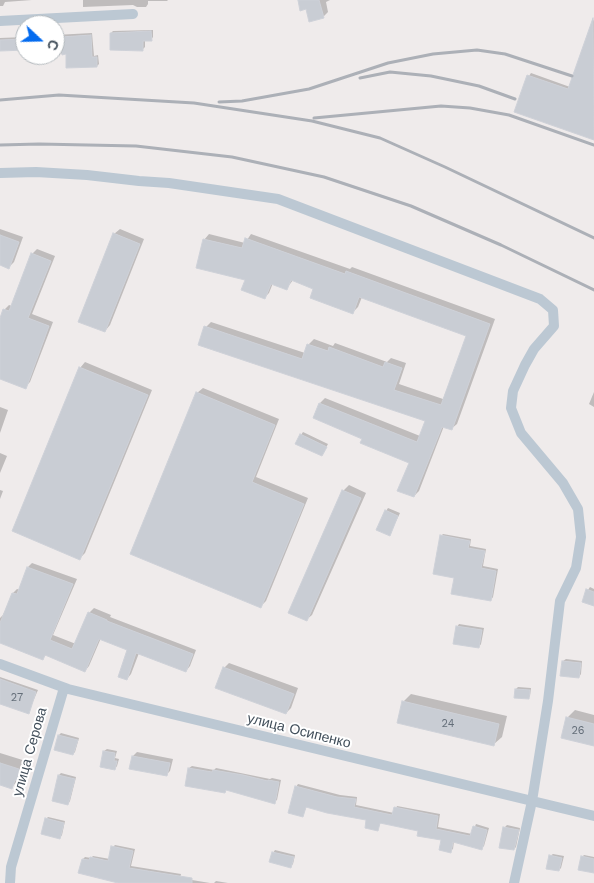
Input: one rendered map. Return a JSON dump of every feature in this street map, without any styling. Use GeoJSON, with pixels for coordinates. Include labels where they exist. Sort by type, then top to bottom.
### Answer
{"type":"FeatureCollection","features":[{"type":"Feature","properties":{"kind":"street"},"geometry":{"type":"LineString","coordinates":[[0,21],[133,14]]}},
{"type":"Feature","properties":{"kind":"street"},"geometry":{"type":"LineString","coordinates":[[0,173],[36,172],[87,175],[169,183],[278,199],[540,299],[553,310],[554,326],[534,349],[525,366],[513,391],[511,408],[521,432],[563,482],[578,509],[581,537],[576,568],[560,601],[548,701],[532,801],[514,883]]}},
{"type":"Feature","properties":{"kind":"street","name":"улица Осипенко"},"geometry":{"type":"LineString","coordinates":[[0,664],[64,688],[594,816]]}},
{"type":"Feature","properties":{"kind":"street","name":"улица Серова"},"geometry":{"type":"LineString","coordinates":[[10,883],[11,867],[64,688]]}},
{"type":"Feature","properties":{"kind":"building"},"geometry":{"type":"Polygon","coordinates":[[[298,0],[319,0],[324,18],[309,22],[306,9],[300,11],[298,0]]]}},
{"type":"Feature","properties":{"kind":"building"},"geometry":{"type":"Polygon","coordinates":[[[593,18],[594,140],[514,112],[527,75],[568,89],[593,18]]]}},
{"type":"Feature","properties":{"kind":"building"},"geometry":{"type":"Polygon","coordinates":[[[151,31],[152,41],[143,41],[143,51],[110,50],[110,33],[151,31]]]}},
{"type":"Feature","properties":{"kind":"building"},"geometry":{"type":"Polygon","coordinates":[[[91,35],[92,57],[97,57],[97,67],[66,68],[65,37],[91,35]]]}},
{"type":"Feature","properties":{"kind":"building"},"geometry":{"type":"Polygon","coordinates":[[[15,39],[15,50],[0,51],[0,40],[15,39]]]}},
{"type":"Feature","properties":{"kind":"building"},"geometry":{"type":"Polygon","coordinates":[[[113,233],[140,244],[105,332],[78,322],[113,233]]]}},
{"type":"Feature","properties":{"kind":"building"},"geometry":{"type":"Polygon","coordinates":[[[0,235],[19,242],[9,269],[0,265],[0,235]]]}},
{"type":"Feature","properties":{"kind":"building"},"geometry":{"type":"Polygon","coordinates":[[[245,238],[345,274],[346,271],[490,324],[452,430],[442,427],[414,497],[397,491],[409,463],[360,443],[362,439],[313,418],[319,403],[417,442],[425,421],[198,345],[204,326],[302,359],[307,344],[328,351],[329,347],[383,367],[385,362],[402,368],[394,390],[441,405],[466,336],[359,297],[353,314],[310,298],[313,289],[291,280],[287,290],[271,284],[265,299],[241,290],[245,280],[196,268],[203,239],[242,248],[245,238]]]}},
{"type":"Feature","properties":{"kind":"building"},"geometry":{"type":"Polygon","coordinates":[[[31,253],[51,261],[28,318],[49,326],[26,389],[0,379],[0,318],[3,309],[9,311],[31,253]]]}},
{"type":"Feature","properties":{"kind":"building"},"geometry":{"type":"Polygon","coordinates":[[[79,367],[148,395],[80,560],[12,531],[79,367]]]}},
{"type":"Feature","properties":{"kind":"building"},"geometry":{"type":"Polygon","coordinates":[[[196,392],[275,425],[252,482],[304,504],[261,608],[130,554],[196,392]]]}},
{"type":"Feature","properties":{"kind":"building"},"geometry":{"type":"Polygon","coordinates":[[[300,434],[327,447],[322,456],[295,444],[300,434]]]}},
{"type":"Feature","properties":{"kind":"building"},"geometry":{"type":"Polygon","coordinates":[[[342,490],[361,498],[307,621],[288,613],[342,490]]]}},
{"type":"Feature","properties":{"kind":"building"},"geometry":{"type":"Polygon","coordinates":[[[385,510],[398,516],[390,536],[376,530],[385,510]]]}},
{"type":"Feature","properties":{"kind":"building"},"geometry":{"type":"Polygon","coordinates":[[[440,535],[470,541],[468,548],[485,551],[481,568],[496,571],[491,601],[451,594],[454,578],[433,574],[440,535]]]}},
{"type":"Feature","properties":{"kind":"building"},"geometry":{"type":"Polygon","coordinates":[[[27,567],[73,584],[50,640],[72,649],[88,612],[193,654],[186,672],[136,653],[127,680],[118,677],[127,650],[99,639],[85,672],[45,655],[43,660],[0,643],[0,623],[12,593],[17,594],[27,567]]]}},
{"type":"Feature","properties":{"kind":"building"},"geometry":{"type":"Polygon","coordinates":[[[586,589],[594,592],[594,606],[582,602],[586,589]]]}},
{"type":"Feature","properties":{"kind":"building"},"geometry":{"type":"Polygon","coordinates":[[[456,626],[482,630],[479,648],[453,644],[456,626]]]}},
{"type":"Feature","properties":{"kind":"building"},"geometry":{"type":"Polygon","coordinates":[[[562,661],[581,663],[579,678],[560,676],[562,661]]]}},
{"type":"Feature","properties":{"kind":"building"},"geometry":{"type":"Polygon","coordinates":[[[223,667],[294,694],[286,714],[215,688],[223,667]]]}},
{"type":"Feature","properties":{"kind":"building"},"geometry":{"type":"Polygon","coordinates":[[[0,679],[36,692],[29,714],[0,704],[0,679]]]}},
{"type":"Feature","properties":{"kind":"building"},"geometry":{"type":"Polygon","coordinates":[[[515,689],[530,690],[529,699],[514,698],[515,689]]]}},
{"type":"Feature","properties":{"kind":"building"},"geometry":{"type":"Polygon","coordinates":[[[402,701],[499,724],[494,746],[397,723],[402,701]]]}},
{"type":"Feature","properties":{"kind":"building"},"geometry":{"type":"Polygon","coordinates":[[[566,717],[594,724],[594,746],[561,738],[566,717]]]}},
{"type":"Feature","properties":{"kind":"building"},"geometry":{"type":"Polygon","coordinates":[[[58,735],[78,740],[73,755],[54,750],[58,735]]]}},
{"type":"Feature","properties":{"kind":"building"},"geometry":{"type":"Polygon","coordinates":[[[103,751],[115,753],[114,761],[117,761],[115,770],[100,767],[103,751]]]}},
{"type":"Feature","properties":{"kind":"building"},"geometry":{"type":"Polygon","coordinates":[[[132,756],[170,763],[167,776],[129,769],[132,756]]]}},
{"type":"Feature","properties":{"kind":"building"},"geometry":{"type":"Polygon","coordinates":[[[0,763],[22,770],[18,781],[15,780],[12,789],[0,785],[0,763]]]}},
{"type":"Feature","properties":{"kind":"building"},"geometry":{"type":"Polygon","coordinates":[[[188,768],[212,772],[213,770],[279,782],[275,804],[226,790],[225,793],[185,786],[188,768]]]}},
{"type":"Feature","properties":{"kind":"building"},"geometry":{"type":"Polygon","coordinates":[[[58,775],[75,779],[68,805],[52,801],[58,775]]]}},
{"type":"Feature","properties":{"kind":"building"},"geometry":{"type":"Polygon","coordinates":[[[295,786],[337,797],[356,799],[354,807],[392,815],[394,807],[438,816],[436,829],[470,836],[473,826],[487,830],[482,850],[453,842],[451,853],[439,850],[441,840],[417,836],[418,831],[380,823],[378,831],[365,828],[366,820],[306,807],[303,817],[288,813],[295,786]]]}},
{"type":"Feature","properties":{"kind":"building"},"geometry":{"type":"Polygon","coordinates":[[[45,818],[64,823],[60,839],[41,834],[45,818]]]}},
{"type":"Feature","properties":{"kind":"building"},"geometry":{"type":"Polygon","coordinates":[[[503,827],[519,830],[514,850],[499,848],[503,827]]]}},
{"type":"Feature","properties":{"kind":"building"},"geometry":{"type":"Polygon","coordinates":[[[111,846],[133,851],[129,868],[192,878],[192,883],[118,883],[78,873],[82,859],[89,860],[90,857],[108,861],[111,846]]]}},
{"type":"Feature","properties":{"kind":"building"},"geometry":{"type":"Polygon","coordinates":[[[272,852],[294,857],[291,868],[269,862],[272,852]]]}},
{"type":"Feature","properties":{"kind":"building"},"geometry":{"type":"Polygon","coordinates":[[[549,855],[562,858],[559,871],[546,869],[549,855]]]}},
{"type":"Feature","properties":{"kind":"building"},"geometry":{"type":"Polygon","coordinates":[[[581,856],[594,859],[594,873],[578,870],[581,856]]]}},
{"type":"Feature","properties":{"kind":"railway"},"geometry":{"type":"LineString","coordinates":[[219,102],[242,101],[309,89],[388,63],[433,54],[477,50],[505,54],[572,76]]}},
{"type":"Feature","properties":{"kind":"railway"},"geometry":{"type":"LineString","coordinates":[[360,78],[390,72],[431,76],[479,86],[515,99]]}},
{"type":"Feature","properties":{"kind":"railway"},"geometry":{"type":"LineString","coordinates":[[0,100],[59,95],[194,103],[312,121],[380,138],[594,238]]}},
{"type":"Feature","properties":{"kind":"railway"},"geometry":{"type":"LineString","coordinates":[[314,118],[441,106],[470,108],[509,115],[594,145]]}},
{"type":"Feature","properties":{"kind":"railway"},"geometry":{"type":"LineString","coordinates":[[0,145],[136,146],[232,157],[324,177],[411,206],[501,245],[594,290]]}}]}
